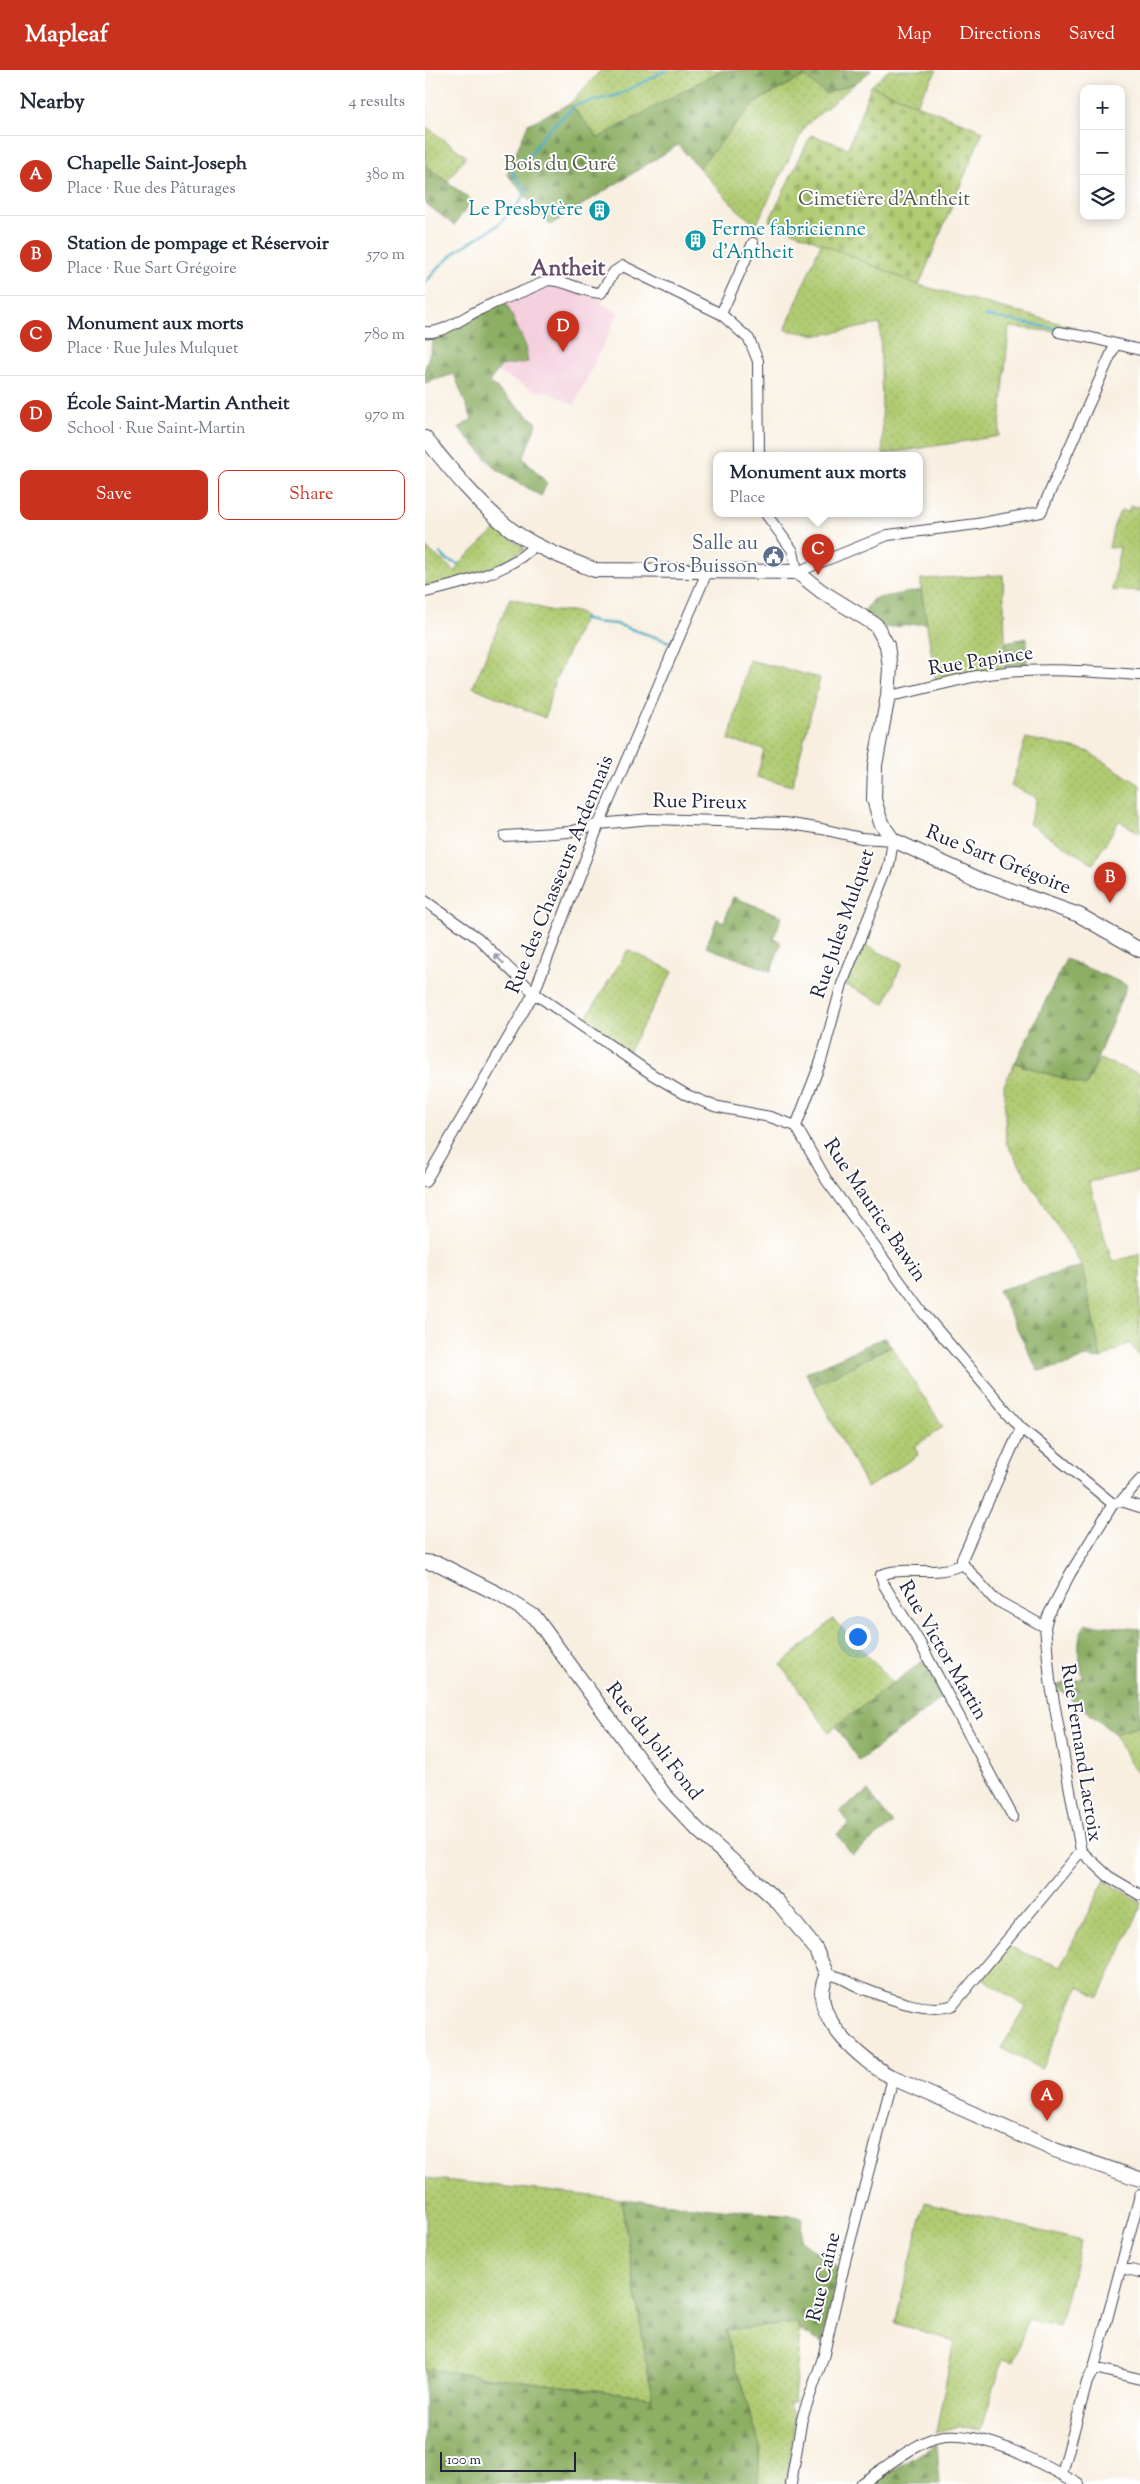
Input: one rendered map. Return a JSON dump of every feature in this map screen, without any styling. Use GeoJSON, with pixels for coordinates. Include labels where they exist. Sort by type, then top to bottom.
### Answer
{"type":"FeatureCollection","features":[{"type":"Feature","properties":{"kind":"street"},"geometry":{"type":"LineString","coordinates":[[721,314],[753,243]]}},
{"type":"Feature","properties":{"kind":"street"},"geometry":{"type":"LineString","coordinates":[[425,332],[430,333],[451,325],[481,309],[549,280],[558,280],[593,293],[601,293],[614,272],[623,266],[721,314],[749,339],[758,361],[759,452]]}},
{"type":"Feature","properties":{"kind":"street"},"geometry":{"type":"LineString","coordinates":[[1059,332],[1093,338],[1140,350]]}},
{"type":"Feature","properties":{"kind":"street"},"geometry":{"type":"LineString","coordinates":[[425,438],[503,524],[537,544],[595,570],[797,572],[888,535],[977,524],[1041,512],[1115,345]]}},
{"type":"Feature","properties":{"kind":"street"},"geometry":{"type":"LineString","coordinates":[[768,517],[793,551],[797,572]]}},
{"type":"Feature","properties":{"kind":"street"},"geometry":{"type":"LineString","coordinates":[[425,592],[460,584],[490,573],[522,556],[537,544]]}},
{"type":"Feature","properties":{"kind":"street","name":"Rue des Chasseurs Ardennais"},"geometry":{"type":"LineString","coordinates":[[425,1182],[521,1018],[534,992],[599,824],[704,579],[706,570]]}},
{"type":"Feature","properties":{"kind":"street","name":"Rue Jules Mulquet"},"geometry":{"type":"LineString","coordinates":[[796,1126],[821,1061],[842,984],[889,866],[893,840],[881,823],[874,799],[875,764],[888,696],[890,668],[887,645],[876,625],[821,591],[797,572]]}},
{"type":"Feature","properties":{"kind":"street","name":"Rue Papince"},"geometry":{"type":"LineString","coordinates":[[888,696],[977,676],[1048,669],[1140,675]]}},
{"type":"Feature","properties":{"kind":"street","name":"Rue Pireux"},"geometry":{"type":"LineString","coordinates":[[505,836],[569,832],[599,824],[651,819],[725,820],[785,824],[822,829],[861,838],[893,840]]}},
{"type":"Feature","properties":{"kind":"street","name":"Rue Sart Grégoire"},"geometry":{"type":"LineString","coordinates":[[893,840],[983,881],[1079,915],[1140,950]]}},
{"type":"Feature","properties":{"kind":"street"},"geometry":{"type":"LineString","coordinates":[[425,901],[478,938],[534,992],[653,1075],[685,1094],[714,1106],[770,1118],[796,1126]]}},
{"type":"Feature","properties":{"kind":"street","name":"Rue Maurice Bawin"},"geometry":{"type":"LineString","coordinates":[[796,1126],[827,1181],[871,1244],[923,1313],[1021,1428],[1117,1503],[1140,1508]]}},
{"type":"Feature","properties":{"kind":"street"},"geometry":{"type":"LineString","coordinates":[[1021,1428],[962,1559],[963,1564],[994,1599],[1045,1627]]}},
{"type":"Feature","properties":{"kind":"street","name":"Rue Fernand Lacroix"},"geometry":{"type":"LineString","coordinates":[[827,1976],[838,1975],[858,1986],[926,2008],[943,2009],[953,2005],[1081,1851],[1049,1680],[1045,1627],[1048,1616],[1070,1574],[1117,1503],[1140,1480]]}},
{"type":"Feature","properties":{"kind":"street","name":"Rue du Joli Fond"},"geometry":{"type":"LineString","coordinates":[[425,1562],[439,1564],[500,1595],[535,1617],[649,1775],[698,1830],[777,1901],[815,1948],[827,1976]]}},
{"type":"Feature","properties":{"kind":"street","name":"Rue Victor Martin"},"geometry":{"type":"LineString","coordinates":[[963,1564],[943,1571],[924,1573],[887,1572],[881,1575],[884,1585],[920,1642],[1013,1817]]}},
{"type":"Feature","properties":{"kind":"street"},"geometry":{"type":"LineString","coordinates":[[1081,1851],[1108,1876],[1140,1895]]}},
{"type":"Feature","properties":{"kind":"street"},"geometry":{"type":"LineString","coordinates":[[827,1976],[822,1984],[821,1996],[827,2017],[864,2058],[879,2071],[1055,2150],[1140,2179]]}},
{"type":"Feature","properties":{"kind":"street","name":"Rue Caîne"},"geometry":{"type":"LineString","coordinates":[[791,2484],[802,2418],[823,2358],[893,2078]]}},
{"type":"Feature","properties":{"kind":"street"},"geometry":{"type":"LineString","coordinates":[[1062,2474],[1087,2382],[1095,2368],[1140,2195]]}},
{"type":"Feature","properties":{"kind":"street"},"geometry":{"type":"LineString","coordinates":[[1121,2268],[1140,2272]]}},
{"type":"Feature","properties":{"kind":"street"},"geometry":{"type":"LineString","coordinates":[[1095,2368],[1140,2379]]}},
{"type":"Feature","properties":{"kind":"street"},"geometry":{"type":"LineString","coordinates":[[860,2484],[925,2442],[938,2437],[956,2436],[991,2443],[1062,2474],[1079,2484]]}},
{"type":"Feature","properties":{"kind":"shaded area"},"geometry":{"type":"Polygon","coordinates":[[[551,284],[603,300],[602,304],[619,312],[574,405],[550,393],[535,391],[497,372],[501,367],[528,362],[524,342],[506,303],[551,284]]]}},
{"type":"Feature","properties":{"kind":"green space"},"geometry":{"type":"Polygon","coordinates":[[[601,70],[722,70],[597,139],[570,104],[601,70]]]}},
{"type":"Feature","properties":{"kind":"green space","name":"Bois du Curé"},"geometry":{"type":"Polygon","coordinates":[[[722,70],[872,70],[857,82],[826,94],[804,76],[754,103],[699,168],[678,145],[550,225],[507,174],[528,124],[570,104],[598,138],[722,70]]]}},
{"type":"Feature","properties":{"kind":"green space"},"geometry":{"type":"Polygon","coordinates":[[[889,70],[937,70],[916,104],[871,86],[889,70]]]}},
{"type":"Feature","properties":{"kind":"green space"},"geometry":{"type":"Polygon","coordinates":[[[804,76],[826,94],[857,82],[805,126],[756,225],[738,210],[699,168],[754,103],[804,76]]]}},
{"type":"Feature","properties":{"kind":"green space","name":"Cimetière d'Antheit"},"geometry":{"type":"Polygon","coordinates":[[[871,86],[983,131],[919,285],[769,221],[811,135],[848,148],[871,86]]]}},
{"type":"Feature","properties":{"kind":"green space"},"geometry":{"type":"Polygon","coordinates":[[[425,126],[466,156],[447,182],[425,165],[425,126]]]}},
{"type":"Feature","properties":{"kind":"green space"},"geometry":{"type":"Polygon","coordinates":[[[425,165],[472,201],[454,225],[425,203],[425,165]]]}},
{"type":"Feature","properties":{"kind":"green space"},"geometry":{"type":"Polygon","coordinates":[[[821,243],[919,285],[1077,328],[1059,332],[1009,327],[999,436],[896,452],[883,452],[880,324],[819,335],[785,330],[821,243]]]}},
{"type":"Feature","properties":{"kind":"green space"},"geometry":{"type":"Polygon","coordinates":[[[506,303],[524,342],[528,362],[501,366],[489,382],[537,423],[523,458],[547,483],[541,496],[495,468],[459,428],[472,419],[454,374],[425,383],[425,369],[435,335],[482,311],[506,303]]]}},
{"type":"Feature","properties":{"kind":"green space"},"geometry":{"type":"Polygon","coordinates":[[[1130,506],[1140,507],[1140,592],[1112,590],[1120,547],[1109,548],[1114,525],[1121,510],[1129,512],[1130,506]]]}},
{"type":"Feature","properties":{"kind":"green space"},"geometry":{"type":"Polygon","coordinates":[[[497,528],[525,549],[487,571],[425,589],[425,547],[456,572],[459,564],[497,528]]]}},
{"type":"Feature","properties":{"kind":"green space"},"geometry":{"type":"Polygon","coordinates":[[[1003,575],[1006,667],[936,682],[921,590],[921,579],[1003,575]]]}},
{"type":"Feature","properties":{"kind":"green space"},"geometry":{"type":"Polygon","coordinates":[[[921,590],[927,623],[883,628],[863,613],[873,599],[921,590]]]}},
{"type":"Feature","properties":{"kind":"green space"},"geometry":{"type":"Polygon","coordinates":[[[510,598],[548,610],[573,611],[585,616],[554,683],[545,718],[473,687],[510,598]]]}},
{"type":"Feature","properties":{"kind":"green space"},"geometry":{"type":"Polygon","coordinates":[[[1027,638],[1027,666],[1006,667],[1006,642],[1027,638]]]}},
{"type":"Feature","properties":{"kind":"green space"},"geometry":{"type":"Polygon","coordinates":[[[749,660],[820,678],[792,786],[757,777],[764,749],[729,740],[749,660]]]}},
{"type":"Feature","properties":{"kind":"green space"},"geometry":{"type":"Polygon","coordinates":[[[1026,738],[1087,751],[1140,785],[1140,833],[1119,821],[1093,864],[1029,824],[1037,798],[1011,786],[1026,738]]]}},
{"type":"Feature","properties":{"kind":"green space"},"geometry":{"type":"Polygon","coordinates":[[[733,897],[782,916],[774,937],[781,943],[771,971],[706,947],[717,919],[724,922],[733,897]]]}},
{"type":"Feature","properties":{"kind":"green space"},"geometry":{"type":"Polygon","coordinates":[[[862,944],[902,963],[885,1004],[846,985],[862,944]]]}},
{"type":"Feature","properties":{"kind":"green space"},"geometry":{"type":"Polygon","coordinates":[[[628,950],[673,971],[628,1052],[584,1021],[628,950]]]}},
{"type":"Feature","properties":{"kind":"green space"},"geometry":{"type":"Polygon","coordinates":[[[1066,959],[1127,985],[1086,1086],[1015,1063],[1066,959]]]}},
{"type":"Feature","properties":{"kind":"green space"},"geometry":{"type":"Polygon","coordinates":[[[1099,1059],[1140,1074],[1140,1171],[1089,1182],[1112,1262],[1140,1254],[1140,1356],[1129,1343],[1101,1359],[1082,1266],[1006,1143],[1004,1085],[1015,1063],[1086,1086],[1099,1059]]]}},
{"type":"Feature","properties":{"kind":"green space"},"geometry":{"type":"Polygon","coordinates":[[[1082,1266],[1101,1359],[1084,1357],[1070,1364],[1038,1371],[998,1290],[1082,1266]]]}},
{"type":"Feature","properties":{"kind":"green space"},"geometry":{"type":"Polygon","coordinates":[[[885,1337],[891,1346],[813,1386],[806,1373],[885,1337]]]}},
{"type":"Feature","properties":{"kind":"green space"},"geometry":{"type":"Polygon","coordinates":[[[891,1346],[943,1427],[915,1446],[918,1455],[867,1488],[813,1386],[891,1346]]]}},
{"type":"Feature","properties":{"kind":"green space"},"geometry":{"type":"Polygon","coordinates":[[[833,1619],[893,1683],[829,1732],[781,1665],[833,1619]]]}},
{"type":"Feature","properties":{"kind":"green space"},"geometry":{"type":"Polygon","coordinates":[[[1086,1624],[1140,1629],[1140,1726],[1115,1734],[1055,1686],[1083,1678],[1079,1657],[1079,1643],[1082,1630],[1086,1624]]]}},
{"type":"Feature","properties":{"kind":"green space"},"geometry":{"type":"Polygon","coordinates":[[[924,1660],[946,1695],[859,1761],[836,1726],[924,1660]]]}},
{"type":"Feature","properties":{"kind":"green space"},"geometry":{"type":"Polygon","coordinates":[[[1140,1726],[1140,1775],[1130,1763],[1115,1734],[1140,1726]]]}},
{"type":"Feature","properties":{"kind":"green space"},"geometry":{"type":"Polygon","coordinates":[[[868,1791],[893,1824],[852,1855],[837,1834],[849,1824],[840,1811],[868,1791]]]}},
{"type":"Feature","properties":{"kind":"green space"},"geometry":{"type":"Polygon","coordinates":[[[1106,1878],[1108,1883],[1140,1901],[1140,1909],[1099,1997],[1079,1986],[1041,2069],[1001,2048],[1026,2007],[982,1978],[1007,1946],[1060,1967],[1106,1878]]]}},
{"type":"Feature","properties":{"kind":"green space"},"geometry":{"type":"Polygon","coordinates":[[[425,2178],[621,2199],[652,2397],[425,2369],[425,2178]]]}},
{"type":"Feature","properties":{"kind":"green space"},"geometry":{"type":"Polygon","coordinates":[[[621,2199],[802,2217],[801,2241],[839,2268],[822,2343],[800,2330],[797,2323],[725,2330],[760,2447],[758,2484],[425,2484],[425,2369],[652,2397],[621,2199]]]}},
{"type":"Feature","properties":{"kind":"green space"},"geometry":{"type":"Polygon","coordinates":[[[925,2202],[1081,2241],[1059,2326],[1028,2320],[1013,2362],[1003,2359],[981,2430],[958,2426],[936,2432],[954,2341],[895,2323],[925,2202]]]}},
{"type":"Feature","properties":{"kind":"green space"},"geometry":{"type":"Polygon","coordinates":[[[797,2323],[800,2330],[794,2402],[788,2403],[795,2418],[786,2484],[758,2484],[760,2447],[725,2330],[797,2323]]]}},
{"type":"Feature","properties":{"kind":"green space"},"geometry":{"type":"Polygon","coordinates":[[[937,2444],[940,2484],[870,2484],[937,2444]]]}},
{"type":"Feature","properties":{"kind":"waterway"},"geometry":{"type":"LineString","coordinates":[[425,283],[458,250],[498,225],[519,203],[527,190],[513,175],[514,166],[530,155],[546,132],[576,105],[618,95],[667,70]]}},
{"type":"Feature","properties":{"kind":"waterway"},"geometry":{"type":"LineString","coordinates":[[986,316],[1058,329]]}},
{"type":"Feature","properties":{"kind":"waterway"},"geometry":{"type":"LineString","coordinates":[[440,553],[447,560],[458,564]]}},
{"type":"Feature","properties":{"kind":"waterway"},"geometry":{"type":"LineString","coordinates":[[583,618],[594,622],[616,624],[670,642]]}},
{"type":"Feature","properties":{"kind":"place","name":"Le Presbytère"},"geometry":{"type":"Point","coordinates":[599,210]}},
{"type":"Feature","properties":{"kind":"place","name":"Ferme fabricienne d'Antheit"},"geometry":{"type":"Point","coordinates":[696,241]}},
{"type":"Feature","properties":{"kind":"place","name":"École Saint-Martin Antheit"},"geometry":{"type":"Point","coordinates":[563,352]}},
{"type":"Feature","properties":{"kind":"place","name":"Salle au Gros Buisson"},"geometry":{"type":"Point","coordinates":[774,556]}},
{"type":"Feature","properties":{"kind":"place","name":"Monument aux morts"},"geometry":{"type":"Point","coordinates":[818,575]}},
{"type":"Feature","properties":{"kind":"place","name":"Station de pompage et Réservoir"},"geometry":{"type":"Point","coordinates":[1110,903]}},
{"type":"Feature","properties":{"kind":"place","name":"Chapelle Saint-Joseph"},"geometry":{"type":"Point","coordinates":[1047,2121]}},
{"type":"Feature","properties":{"kind":"district","name":"Antheit"},"geometry":{"type":"Point","coordinates":[568,270]}}]}
